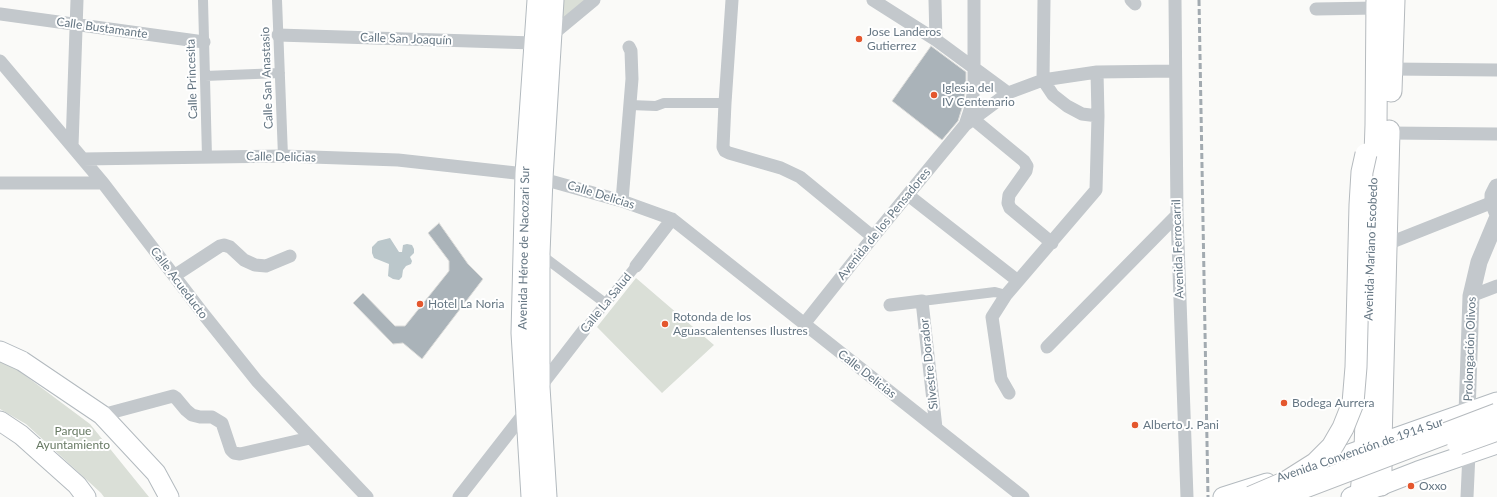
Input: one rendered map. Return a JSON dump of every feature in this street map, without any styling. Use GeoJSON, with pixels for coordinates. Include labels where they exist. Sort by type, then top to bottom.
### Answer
{"type":"FeatureCollection","features":[{"type":"Feature","properties":{"kind":"main road","name":"Avenida Héroe de Nacozari Sur"},"geometry":{"type":"LineString","coordinates":[[531,497],[521,333],[525,174],[537,0]]}},
{"type":"Feature","properties":{"kind":"main road","name":"Avenida Héroe de Nacozari Sur"},"geometry":{"type":"LineString","coordinates":[[547,497],[540,387],[540,254],[554,0]]}},
{"type":"Feature","properties":{"kind":"main road","name":"Avenida Mariano Escobedo"},"geometry":{"type":"LineString","coordinates":[[1373,446],[1366,391],[1377,143],[1387,56],[1383,3]]}},
{"type":"Feature","properties":{"kind":"main road","name":"Avenida Mariano Escobedo"},"geometry":{"type":"LineString","coordinates":[[1371,495],[1387,244],[1377,143]]}},
{"type":"Feature","properties":{"kind":"main road"},"geometry":{"type":"LineString","coordinates":[[1252,493],[1286,482],[1316,463],[1332,447],[1343,428],[1353,402],[1356,367],[1362,172],[1377,143]]}},
{"type":"Feature","properties":{"kind":"main road"},"geometry":{"type":"LineString","coordinates":[[0,350],[22,361],[102,415],[156,473],[168,497]]}},
{"type":"Feature","properties":{"kind":"main road"},"geometry":{"type":"LineString","coordinates":[[1329,462],[1343,445],[1352,428],[1366,391]]}},
{"type":"Feature","properties":{"kind":"main road","name":"Avenida Convención de 1914 Sur"},"geometry":{"type":"LineString","coordinates":[[1223,497],[1252,493],[1329,462],[1497,402]]}},
{"type":"Feature","properties":{"kind":"main road","name":"Avenida Convención de 1914 Sur"},"geometry":{"type":"LineString","coordinates":[[1279,497],[1497,414]]}},
{"type":"Feature","properties":{"kind":"main road"},"geometry":{"type":"LineString","coordinates":[[0,421],[21,435],[77,485],[86,497]]}},
{"type":"Feature","properties":{"kind":"main road"},"geometry":{"type":"LineString","coordinates":[[1311,497],[1497,430]]}},
{"type":"Feature","properties":{"kind":"main road"},"geometry":{"type":"LineString","coordinates":[[1371,495],[1418,471],[1497,444]]}},
{"type":"Feature","properties":{"kind":"street"},"geometry":{"type":"LineString","coordinates":[[72,146],[78,0]]}},
{"type":"Feature","properties":{"kind":"street","name":"Calle Princesita"},"geometry":{"type":"LineString","coordinates":[[203,0],[207,157]]}},
{"type":"Feature","properties":{"kind":"street","name":"Calle San Anastasio"},"geometry":{"type":"LineString","coordinates":[[277,0],[283,156]]}},
{"type":"Feature","properties":{"kind":"street"},"geometry":{"type":"LineString","coordinates":[[553,34],[594,0]]}},
{"type":"Feature","properties":{"kind":"street"},"geometry":{"type":"LineString","coordinates":[[732,0],[723,146],[725,151],[729,154],[781,168],[800,177],[873,237]]}},
{"type":"Feature","properties":{"kind":"street"},"geometry":{"type":"LineString","coordinates":[[873,0],[936,40],[1008,92]]}},
{"type":"Feature","properties":{"kind":"street"},"geometry":{"type":"LineString","coordinates":[[935,0],[936,40]]}},
{"type":"Feature","properties":{"kind":"street","name":"Avenida de los Pensadores"},"geometry":{"type":"LineString","coordinates":[[969,122],[974,88],[974,0]]}},
{"type":"Feature","properties":{"kind":"street"},"geometry":{"type":"LineString","coordinates":[[1044,0],[1043,80],[1053,95],[1067,106],[1082,114],[1098,116]]}},
{"type":"Feature","properties":{"kind":"street","name":"Avenida Ferrocarril"},"geometry":{"type":"LineString","coordinates":[[1174,0],[1177,215],[1187,497]]}},
{"type":"Feature","properties":{"kind":"street"},"geometry":{"type":"LineString","coordinates":[[1316,9],[1383,3]]}},
{"type":"Feature","properties":{"kind":"street","name":"Calle Bustamante"},"geometry":{"type":"LineString","coordinates":[[0,14],[204,42]]}},
{"type":"Feature","properties":{"kind":"street","name":"Calle San Joaquín"},"geometry":{"type":"LineString","coordinates":[[278,34],[534,43]]}},
{"type":"Feature","properties":{"kind":"street"},"geometry":{"type":"LineString","coordinates":[[622,201],[632,79],[631,51],[629,48]]}},
{"type":"Feature","properties":{"kind":"street"},"geometry":{"type":"LineString","coordinates":[[1387,56],[1497,70]]}},
{"type":"Feature","properties":{"kind":"street","name":"Calle Acueducto"},"geometry":{"type":"LineString","coordinates":[[0,61],[103,183],[201,312],[257,381],[367,497]]}},
{"type":"Feature","properties":{"kind":"street","name":"Avenida de los Pensadores"},"geometry":{"type":"LineString","coordinates":[[804,324],[873,237],[969,122],[1008,92],[1043,80],[1097,72],[1174,71]]}},
{"type":"Feature","properties":{"kind":"street"},"geometry":{"type":"LineString","coordinates":[[1009,393],[1001,379],[992,317],[1006,295],[1096,190],[1098,116],[1097,72]]}},
{"type":"Feature","properties":{"kind":"street"},"geometry":{"type":"LineString","coordinates":[[205,76],[280,73]]}},
{"type":"Feature","properties":{"kind":"street"},"geometry":{"type":"LineString","coordinates":[[630,105],[656,106],[664,103],[725,103]]}},
{"type":"Feature","properties":{"kind":"street"},"geometry":{"type":"LineString","coordinates":[[969,122],[1024,161],[1027,166],[1026,171],[1009,195],[1008,203],[1010,208],[1052,243]]}},
{"type":"Feature","properties":{"kind":"street"},"geometry":{"type":"LineString","coordinates":[[1377,143],[1497,134]]}},
{"type":"Feature","properties":{"kind":"street","name":"Calle Delicias"},"geometry":{"type":"LineString","coordinates":[[83,159],[283,156],[398,160],[525,174],[622,201],[672,219],[1023,497]]}},
{"type":"Feature","properties":{"kind":"street"},"geometry":{"type":"LineString","coordinates":[[0,183],[103,183]]}},
{"type":"Feature","properties":{"kind":"street"},"geometry":{"type":"LineString","coordinates":[[908,195],[1018,281]]}},
{"type":"Feature","properties":{"kind":"street"},"geometry":{"type":"LineString","coordinates":[[1387,244],[1496,200]]}},
{"type":"Feature","properties":{"kind":"street"},"geometry":{"type":"LineString","coordinates":[[1047,347],[1177,215]]}},
{"type":"Feature","properties":{"kind":"street","name":"Calle La Salud"},"geometry":{"type":"LineString","coordinates":[[540,387],[605,302],[636,266],[672,219]]}},
{"type":"Feature","properties":{"kind":"street","name":"Prolongación Olivos"},"geometry":{"type":"LineString","coordinates":[[1468,413],[1470,296],[1478,262],[1497,219]]}},
{"type":"Feature","properties":{"kind":"street"},"geometry":{"type":"LineString","coordinates":[[174,276],[220,246],[224,245],[230,247],[244,260],[255,265],[266,266],[290,256]]}},
{"type":"Feature","properties":{"kind":"street"},"geometry":{"type":"LineString","coordinates":[[540,254],[605,302]]}},
{"type":"Feature","properties":{"kind":"street"},"geometry":{"type":"LineString","coordinates":[[1470,296],[1497,286]]}},
{"type":"Feature","properties":{"kind":"street","name":"Silvestre Dorador"},"geometry":{"type":"LineString","coordinates":[[890,305],[995,292],[1006,295]]}},
{"type":"Feature","properties":{"kind":"street","name":"Silvestre Dorador"},"geometry":{"type":"LineString","coordinates":[[922,301],[936,428]]}},
{"type":"Feature","properties":{"kind":"street"},"geometry":{"type":"LineString","coordinates":[[102,415],[173,396],[192,415],[212,417],[222,423],[230,450],[234,453],[240,454],[310,438]]}},
{"type":"Feature","properties":{"kind":"street"},"geometry":{"type":"LineString","coordinates":[[459,497],[526,411]]}},
{"type":"Feature","properties":{"kind":"street"},"geometry":{"type":"LineString","coordinates":[[1467,497],[1469,453]]}},
{"type":"Feature","properties":{"kind":"green space"},"geometry":{"type":"Polygon","coordinates":[[[563,0],[587,0],[563,20],[563,0]]]}},
{"type":"Feature","properties":{"kind":"green space"},"geometry":{"type":"Polygon","coordinates":[[[636,278],[714,345],[662,393],[597,327],[636,278]]]}},
{"type":"Feature","properties":{"kind":"green space","name":"Parque Ayuntamiento"},"geometry":{"type":"Polygon","coordinates":[[[0,361],[15,368],[90,424],[149,497],[104,497],[26,424],[0,409],[0,361]]]}},
{"type":"Feature","properties":{"kind":"shaded area"},"geometry":{"type":"Polygon","coordinates":[[[390,238],[399,252],[402,252],[403,245],[407,244],[412,245],[414,249],[414,253],[410,257],[412,261],[411,264],[406,266],[403,270],[402,277],[399,280],[388,276],[389,264],[374,258],[372,253],[372,247],[378,241],[390,238]]]}},
{"type":"Feature","properties":{"kind":"building","name":"Iglesia del IV Centenario"},"geometry":{"type":"Polygon","coordinates":[[[931,46],[966,72],[966,87],[963,105],[958,121],[942,140],[892,101],[931,46]]]}},
{"type":"Feature","properties":{"kind":"building"},"geometry":{"type":"Polygon","coordinates":[[[439,223],[468,264],[483,279],[422,359],[403,343],[393,344],[353,303],[363,293],[395,326],[405,326],[449,271],[449,261],[428,233],[439,223]]]}},
{"type":"Feature","properties":{"kind":"railway"},"geometry":{"type":"LineString","coordinates":[[1199,0],[1208,497]]}},
{"type":"Feature","properties":{"kind":"place","name":"Jose Landeros Gutierrez"},"geometry":{"type":"Point","coordinates":[859,39]}},
{"type":"Feature","properties":{"kind":"place","name":"Iglesia del IV Centenario"},"geometry":{"type":"Point","coordinates":[934,95]}},
{"type":"Feature","properties":{"kind":"place","name":"Hotel La Noria"},"geometry":{"type":"Point","coordinates":[420,304]}},
{"type":"Feature","properties":{"kind":"place","name":"Rotonda de los Aguascalentenses Ilustres"},"geometry":{"type":"Point","coordinates":[665,324]}},
{"type":"Feature","properties":{"kind":"place","name":"Bodega Aurrera"},"geometry":{"type":"Point","coordinates":[1284,403]}},
{"type":"Feature","properties":{"kind":"place","name":"Alberto J. Pani"},"geometry":{"type":"Point","coordinates":[1135,425]}},
{"type":"Feature","properties":{"kind":"place","name":"Oxxo"},"geometry":{"type":"Point","coordinates":[1411,486]}}]}
